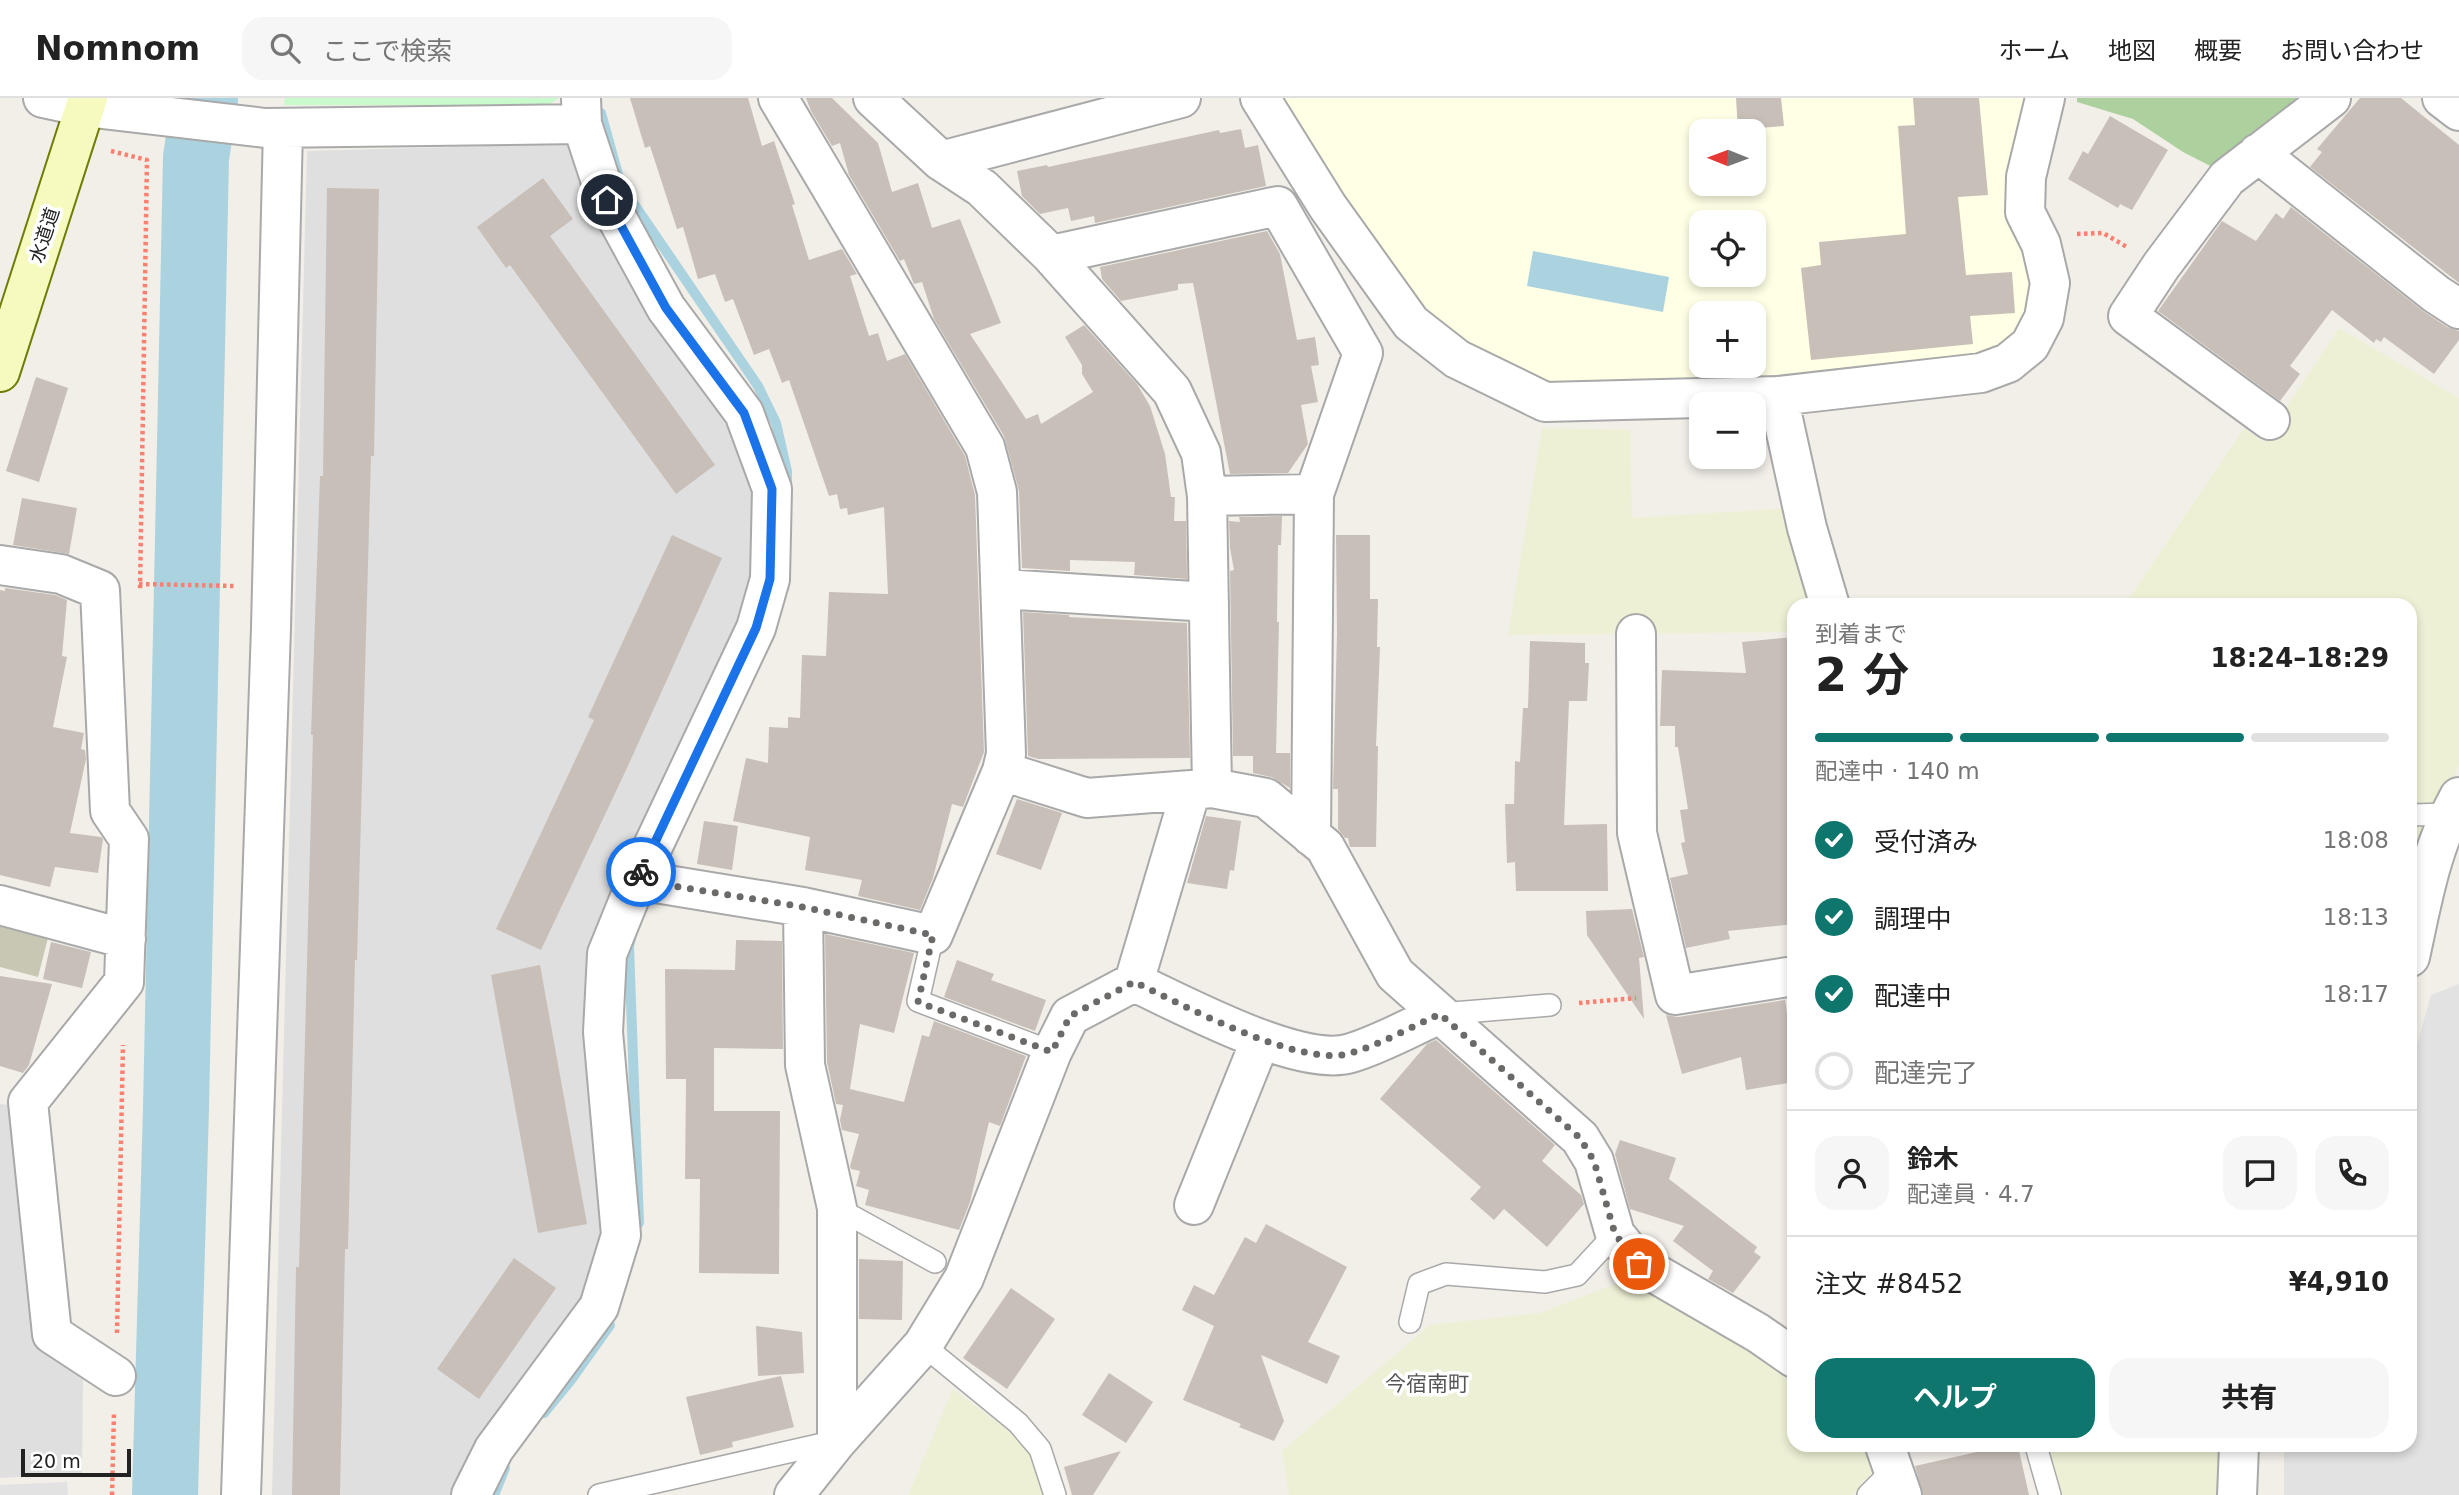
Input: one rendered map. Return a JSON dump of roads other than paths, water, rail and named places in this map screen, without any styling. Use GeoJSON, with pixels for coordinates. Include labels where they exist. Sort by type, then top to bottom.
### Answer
{"type":"FeatureCollection","features":[{"type":"Feature","properties":{"kind":"street"},"geometry":{"type":"LineString","coordinates":[[43,98],[268,129],[581,111],[607,200],[666,308],[744,413],[772,489],[770,579],[756,628],[637,880],[607,954],[603,1032],[621,1235],[599,1307],[494,1448],[471,1495]]}},
{"type":"Feature","properties":{"kind":"street"},"geometry":{"type":"LineString","coordinates":[[637,880],[803,907],[933,935],[1002,771],[1006,754],[997,492],[985,447],[778,98]]}},
{"type":"Feature","properties":{"kind":"street"},"geometry":{"type":"LineString","coordinates":[[941,161],[1181,98]]}},
{"type":"Feature","properties":{"kind":"street"},"geometry":{"type":"LineString","coordinates":[[1260,98],[1328,207],[1411,323],[1457,359],[1545,402],[1778,396],[1981,373],[2008,363],[2031,345],[2044,318],[2050,283],[2053,239],[2025,212],[2026,177],[2045,98]]}},
{"type":"Feature","properties":{"kind":"street"},"geometry":{"type":"LineString","coordinates":[[2270,420],[2128,316],[2151,260],[2227,178],[2331,98]]}},
{"type":"Feature","properties":{"kind":"street"},"geometry":{"type":"LineString","coordinates":[[2442,98],[2459,111]]}},
{"type":"Feature","properties":{"kind":"street"},"geometry":{"type":"LineString","coordinates":[[794,1495],[837,1441],[923,1345],[964,1278],[1052,1052],[1070,1016],[1134,982],[1202,789],[1209,602],[1207,496],[1201,453],[1172,391],[1051,256],[982,188],[941,161],[879,100]]}},
{"type":"Feature","properties":{"kind":"street","name":"水道道"},"geometry":{"type":"LineString","coordinates":[[0,372],[87,103]]}},
{"type":"Feature","properties":{"kind":"street"},"geometry":{"type":"LineString","coordinates":[[241,1495],[271,628],[268,129]]}},
{"type":"Feature","properties":{"kind":"street"},"geometry":{"type":"LineString","coordinates":[[2258,153],[2436,294],[2459,309]]}},
{"type":"Feature","properties":{"kind":"street"},"geometry":{"type":"LineString","coordinates":[[1051,256],[1279,206],[1363,353],[1314,494],[1311,836]]}},
{"type":"Feature","properties":{"kind":"street"},"geometry":{"type":"LineString","coordinates":[[1778,396],[1807,528],[1828,598]]}},
{"type":"Feature","properties":{"kind":"street"},"geometry":{"type":"LineString","coordinates":[[1207,496],[1314,494]]}},
{"type":"Feature","properties":{"kind":"street"},"geometry":{"type":"LineString","coordinates":[[0,565],[61,574],[100,590],[110,811],[129,839],[124,982],[14,1099],[52,1334],[116,1376]]}},
{"type":"Feature","properties":{"kind":"street"},"geometry":{"type":"LineString","coordinates":[[1002,589],[1209,602]]}},
{"type":"Feature","properties":{"kind":"street"},"geometry":{"type":"LineString","coordinates":[[1636,634],[1637,833],[1675,995],[1787,977]]}},
{"type":"Feature","properties":{"kind":"street"},"geometry":{"type":"LineString","coordinates":[[1002,771],[1087,798],[1202,789],[1266,798],[1325,847],[1395,974],[1580,1138],[1594,1161],[1615,1234],[1639,1264],[1758,1333],[1787,1353]]}},
{"type":"Feature","properties":{"kind":"street"},"geometry":{"type":"LineString","coordinates":[[2417,926],[2432,859],[2454,806]]}},
{"type":"Feature","properties":{"kind":"street"},"geometry":{"type":"LineString","coordinates":[[0,905],[126,939]]}},
{"type":"Feature","properties":{"kind":"street"},"geometry":{"type":"LineString","coordinates":[[803,907],[805,1065],[837,1208],[837,1441]]}},
{"type":"Feature","properties":{"kind":"street"},"geometry":{"type":"LineString","coordinates":[[1134,982],[1261,1039],[1309,1055],[1349,1054],[1440,1014]]}},
{"type":"Feature","properties":{"kind":"street"},"geometry":{"type":"LineString","coordinates":[[1194,1205],[1261,1039]]}},
{"type":"Feature","properties":{"kind":"street"},"geometry":{"type":"LineString","coordinates":[[2236,1495],[2239,1452]]}},
{"type":"Feature","properties":{"kind":"lane"},"geometry":{"type":"LineString","coordinates":[[2417,814],[2454,806]]}},
{"type":"Feature","properties":{"kind":"lane"},"geometry":{"type":"LineString","coordinates":[[933,935],[918,1002],[1052,1052]]}},
{"type":"Feature","properties":{"kind":"lane"},"geometry":{"type":"LineString","coordinates":[[1440,1014],[1550,1006]]}},
{"type":"Feature","properties":{"kind":"lane"},"geometry":{"type":"LineString","coordinates":[[837,1208],[935,1262]]}},
{"type":"Feature","properties":{"kind":"lane"},"geometry":{"type":"LineString","coordinates":[[1410,1322],[1419,1284],[1446,1274],[1545,1282],[1577,1275],[1615,1234]]}},
{"type":"Feature","properties":{"kind":"lane"},"geometry":{"type":"LineString","coordinates":[[923,1345],[1025,1432],[1040,1449],[1055,1495]]}},
{"type":"Feature","properties":{"kind":"lane"},"geometry":{"type":"LineString","coordinates":[[599,1495],[837,1441]]}},
{"type":"Feature","properties":{"kind":"lane"},"geometry":{"type":"LineString","coordinates":[[2038,1452],[2050,1495]]}},
{"type":"Feature","properties":{"kind":"water"},"geometry":{"type":"Polygon","coordinates":[[[1533,251],[1669,277],[1663,312],[1527,286],[1533,251]]]}},
{"type":"Feature","properties":{"kind":"waterway"},"geometry":{"type":"LineString","coordinates":[[165,1495],[196,158],[205,98]]}},
{"type":"Feature","properties":{"kind":"waterway"},"geometry":{"type":"LineString","coordinates":[[601,113],[621,185],[758,386],[776,423],[787,471],[787,485]]}},
{"type":"Feature","properties":{"kind":"waterway"},"geometry":{"type":"LineString","coordinates":[[631,939],[629,946],[639,1223]]}},
{"type":"Feature","properties":{"kind":"waterway"},"geometry":{"type":"LineString","coordinates":[[544,1413],[610,1325]]}},
{"type":"Feature","properties":{"kind":"waterway"},"geometry":{"type":"LineString","coordinates":[[494,1495],[505,1468]]}},
{"type":"Feature","properties":{"kind":"district","name":"今宿南町"},"geometry":{"type":"Point","coordinates":[1427,1384]}}]}
